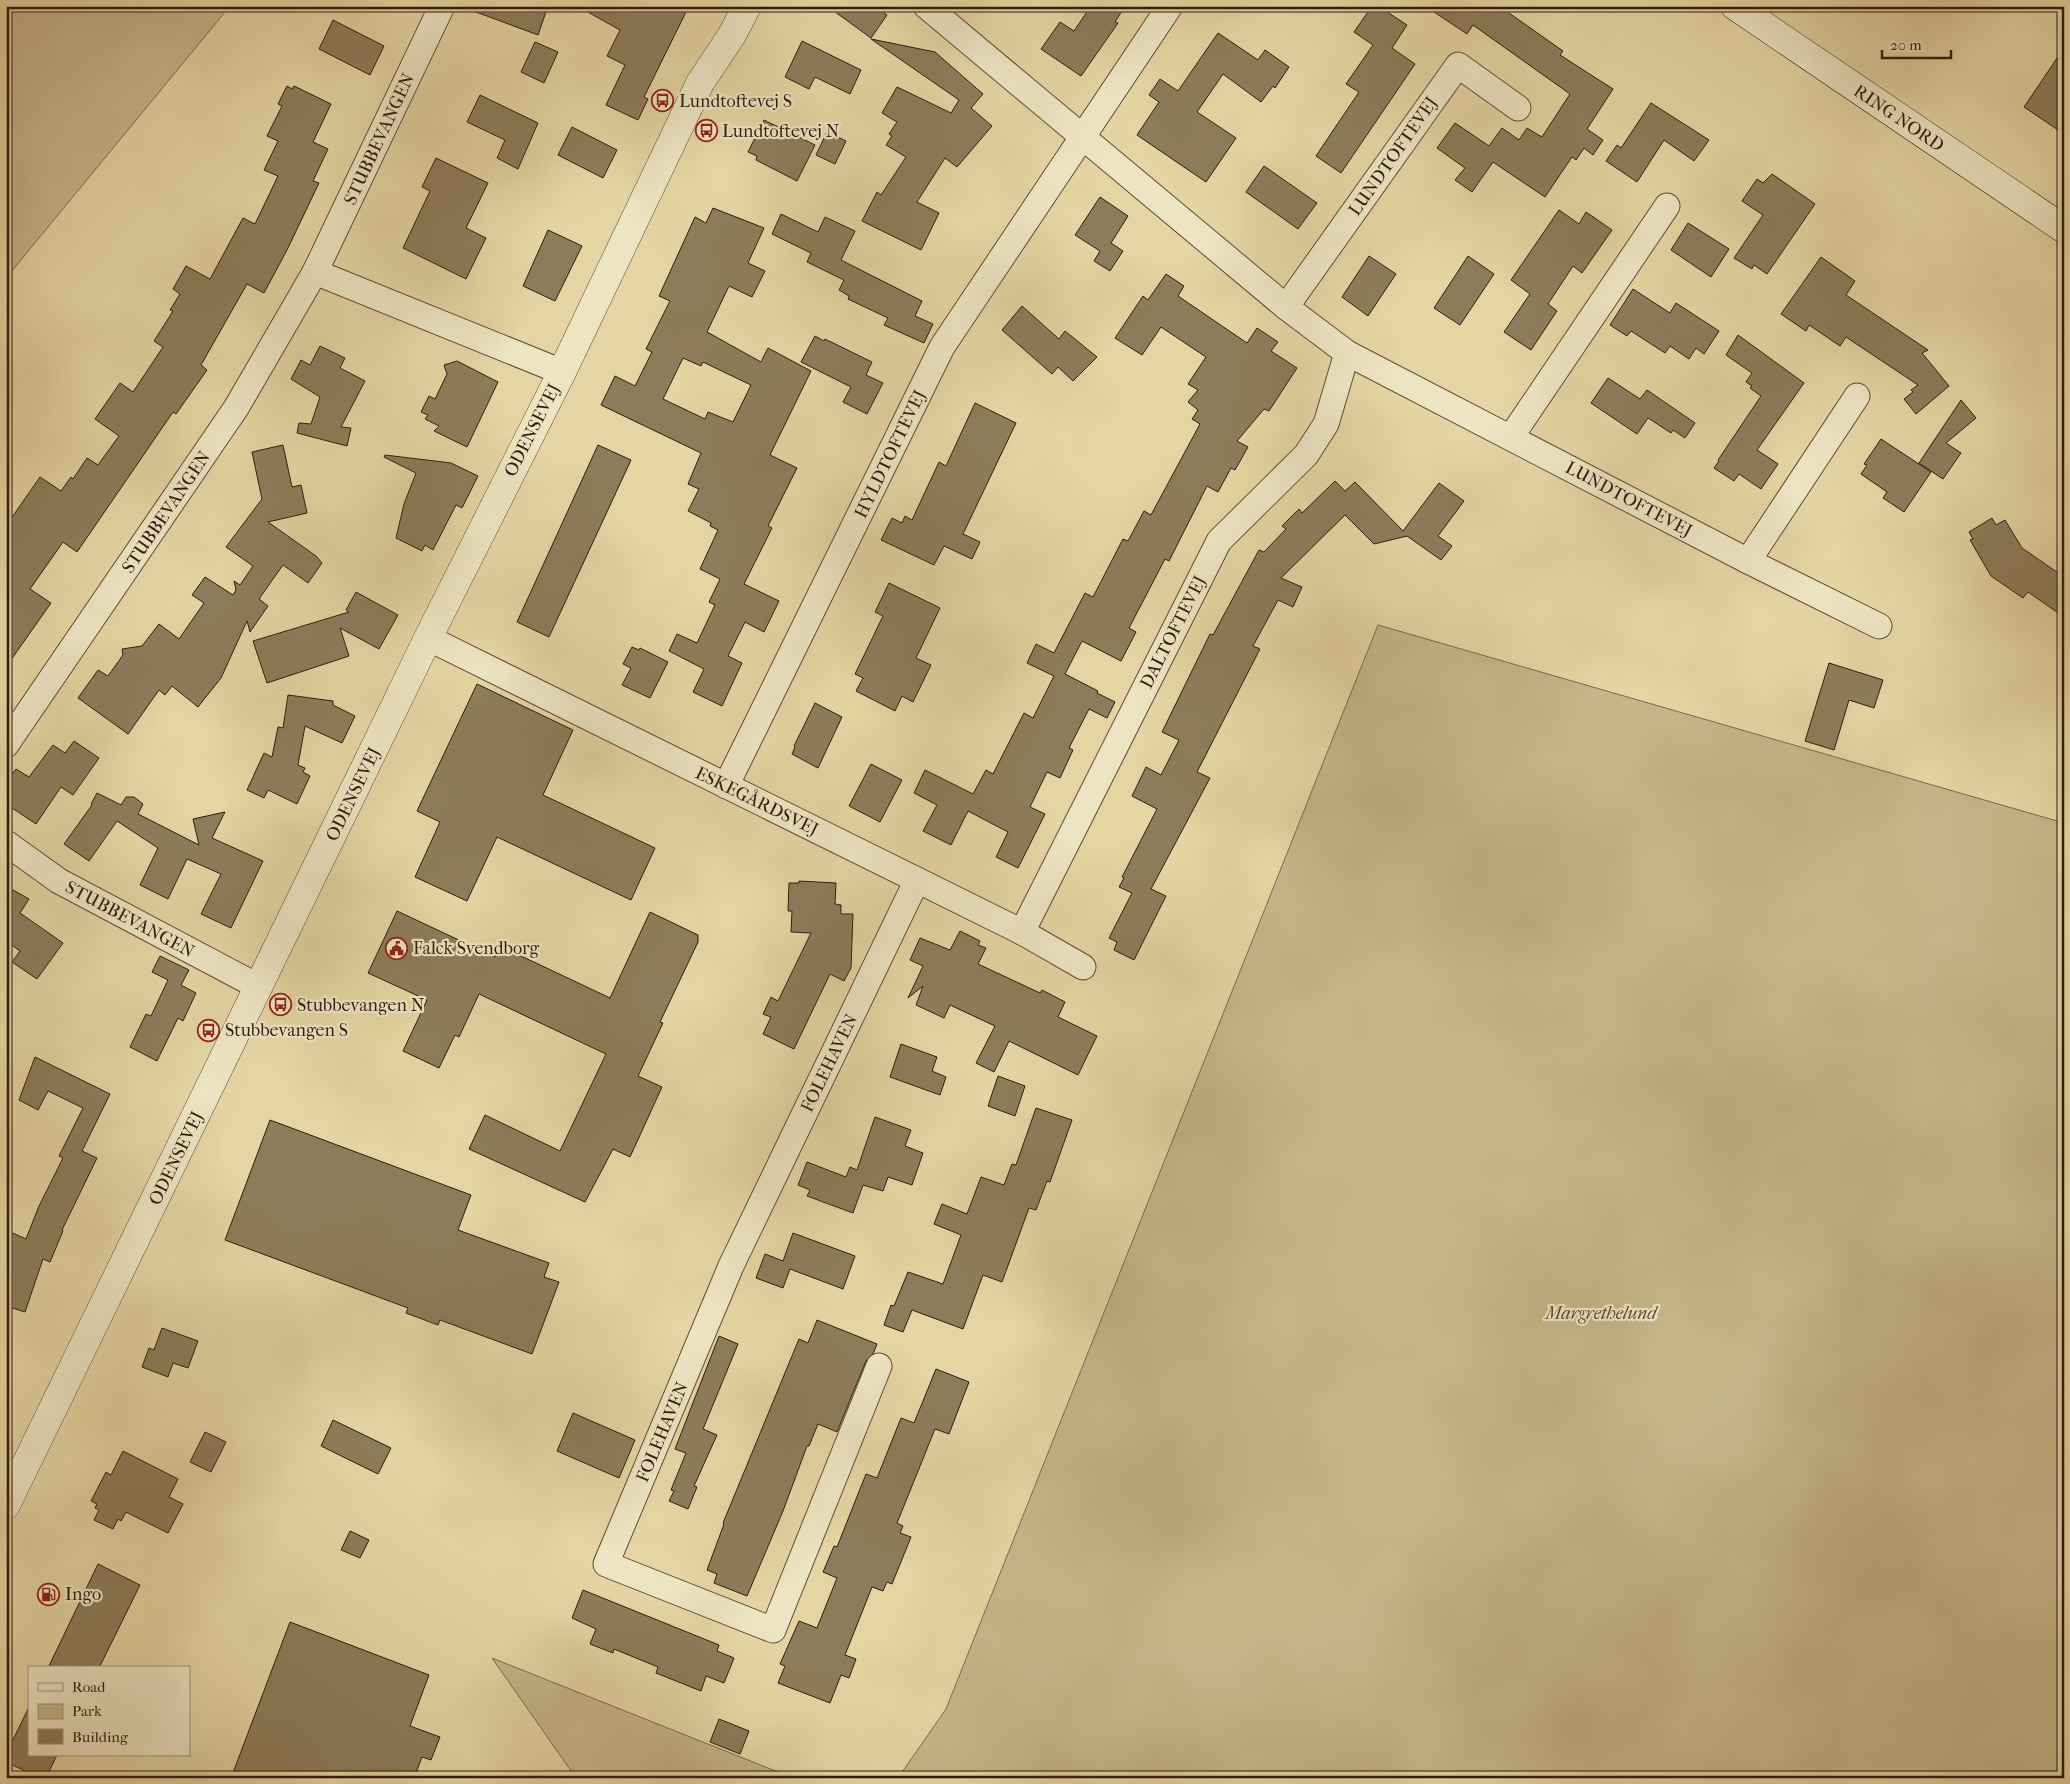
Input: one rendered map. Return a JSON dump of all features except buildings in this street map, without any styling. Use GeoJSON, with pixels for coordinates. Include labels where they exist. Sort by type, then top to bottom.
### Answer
{"type":"FeatureCollection","features":[{"type":"Feature","properties":{"kind":"street","name":"STUBBEVANGEN"},"geometry":{"type":"LineString","coordinates":[[6,745],[236,408],[315,272],[442,6]]}},
{"type":"Feature","properties":{"kind":"street","name":"ODENSEVEJ"},"geometry":{"type":"LineString","coordinates":[[700,83],[714,34],[728,6]]}},
{"type":"Feature","properties":{"kind":"street","name":"ODENSEVEJ"},"geometry":{"type":"LineString","coordinates":[[6,1505],[428,638],[562,372],[700,83],[732,35],[747,6]]}},
{"type":"Feature","properties":{"kind":"street","name":"LUNDTOFTEVEJ"},"geometry":{"type":"LineString","coordinates":[[926,6],[1286,307],[1347,353],[1748,561],[1879,626]]}},
{"type":"Feature","properties":{"kind":"street"},"geometry":{"type":"LineString","coordinates":[[1082,138],[1170,6]]}},
{"type":"Feature","properties":{"kind":"street","name":"RING NORD"},"geometry":{"type":"LineString","coordinates":[[1735,6],[2064,229]]}},
{"type":"Feature","properties":{"kind":"street","name":"LUNDTOFTEVEJ"},"geometry":{"type":"LineString","coordinates":[[1286,307],[1458,65],[1518,108]]}},
{"type":"Feature","properties":{"kind":"street","name":"HYLDTOFTEVEJ"},"geometry":{"type":"LineString","coordinates":[[726,786],[942,346],[1082,138]]}},
{"type":"Feature","properties":{"kind":"street"},"geometry":{"type":"LineString","coordinates":[[1511,437],[1667,206]]}},
{"type":"Feature","properties":{"kind":"street"},"geometry":{"type":"LineString","coordinates":[[315,272],[562,372]]}},
{"type":"Feature","properties":{"kind":"street","name":"DALTOFTEVEJ"},"geometry":{"type":"LineString","coordinates":[[1022,932],[1219,541],[1306,455],[1326,424],[1347,353]]}},
{"type":"Feature","properties":{"kind":"street"},"geometry":{"type":"LineString","coordinates":[[1748,561],[1857,396]]}},
{"type":"Feature","properties":{"kind":"street","name":"ESKEGÅRDSVEJ"},"geometry":{"type":"LineString","coordinates":[[428,638],[1022,932],[1083,967]]}},
{"type":"Feature","properties":{"kind":"street","name":"STUBBEVANGEN"},"geometry":{"type":"LineString","coordinates":[[6,843],[59,881],[259,986]]}},
{"type":"Feature","properties":{"kind":"street","name":"FOLEHAVEN"},"geometry":{"type":"LineString","coordinates":[[879,1366],[773,1630],[606,1564],[731,1266],[916,880]]}},
{"type":"Feature","properties":{"kind":"green space"},"geometry":{"type":"Polygon","coordinates":[[[6,6],[230,6],[6,278],[6,6]]]}},
{"type":"Feature","properties":{"kind":"green space","name":"Margrethelund"},"geometry":{"type":"Polygon","coordinates":[[[1378,625],[2064,823],[2064,1778],[898,1778],[946,1709],[1378,625]]]}},
{"type":"Feature","properties":{"kind":"green space"},"geometry":{"type":"Polygon","coordinates":[[[492,1658],[793,1778],[576,1778],[492,1658]]]}},
{"type":"Feature","properties":{"kind":"place","name":"Lundtoftevej S"},"geometry":{"type":"Point","coordinates":[663,101]}},
{"type":"Feature","properties":{"kind":"place","name":"Lundtoftevej N"},"geometry":{"type":"Point","coordinates":[706,131]}},
{"type":"Feature","properties":{"kind":"place","name":"Falck Svendborg"},"geometry":{"type":"Point","coordinates":[397,948]}},
{"type":"Feature","properties":{"kind":"place","name":"Stubbevangen N"},"geometry":{"type":"Point","coordinates":[281,1005]}},
{"type":"Feature","properties":{"kind":"place","name":"Stubbevangen S"},"geometry":{"type":"Point","coordinates":[209,1030]}},
{"type":"Feature","properties":{"kind":"place","name":"Ingo"},"geometry":{"type":"Point","coordinates":[49,1594]}}]}
